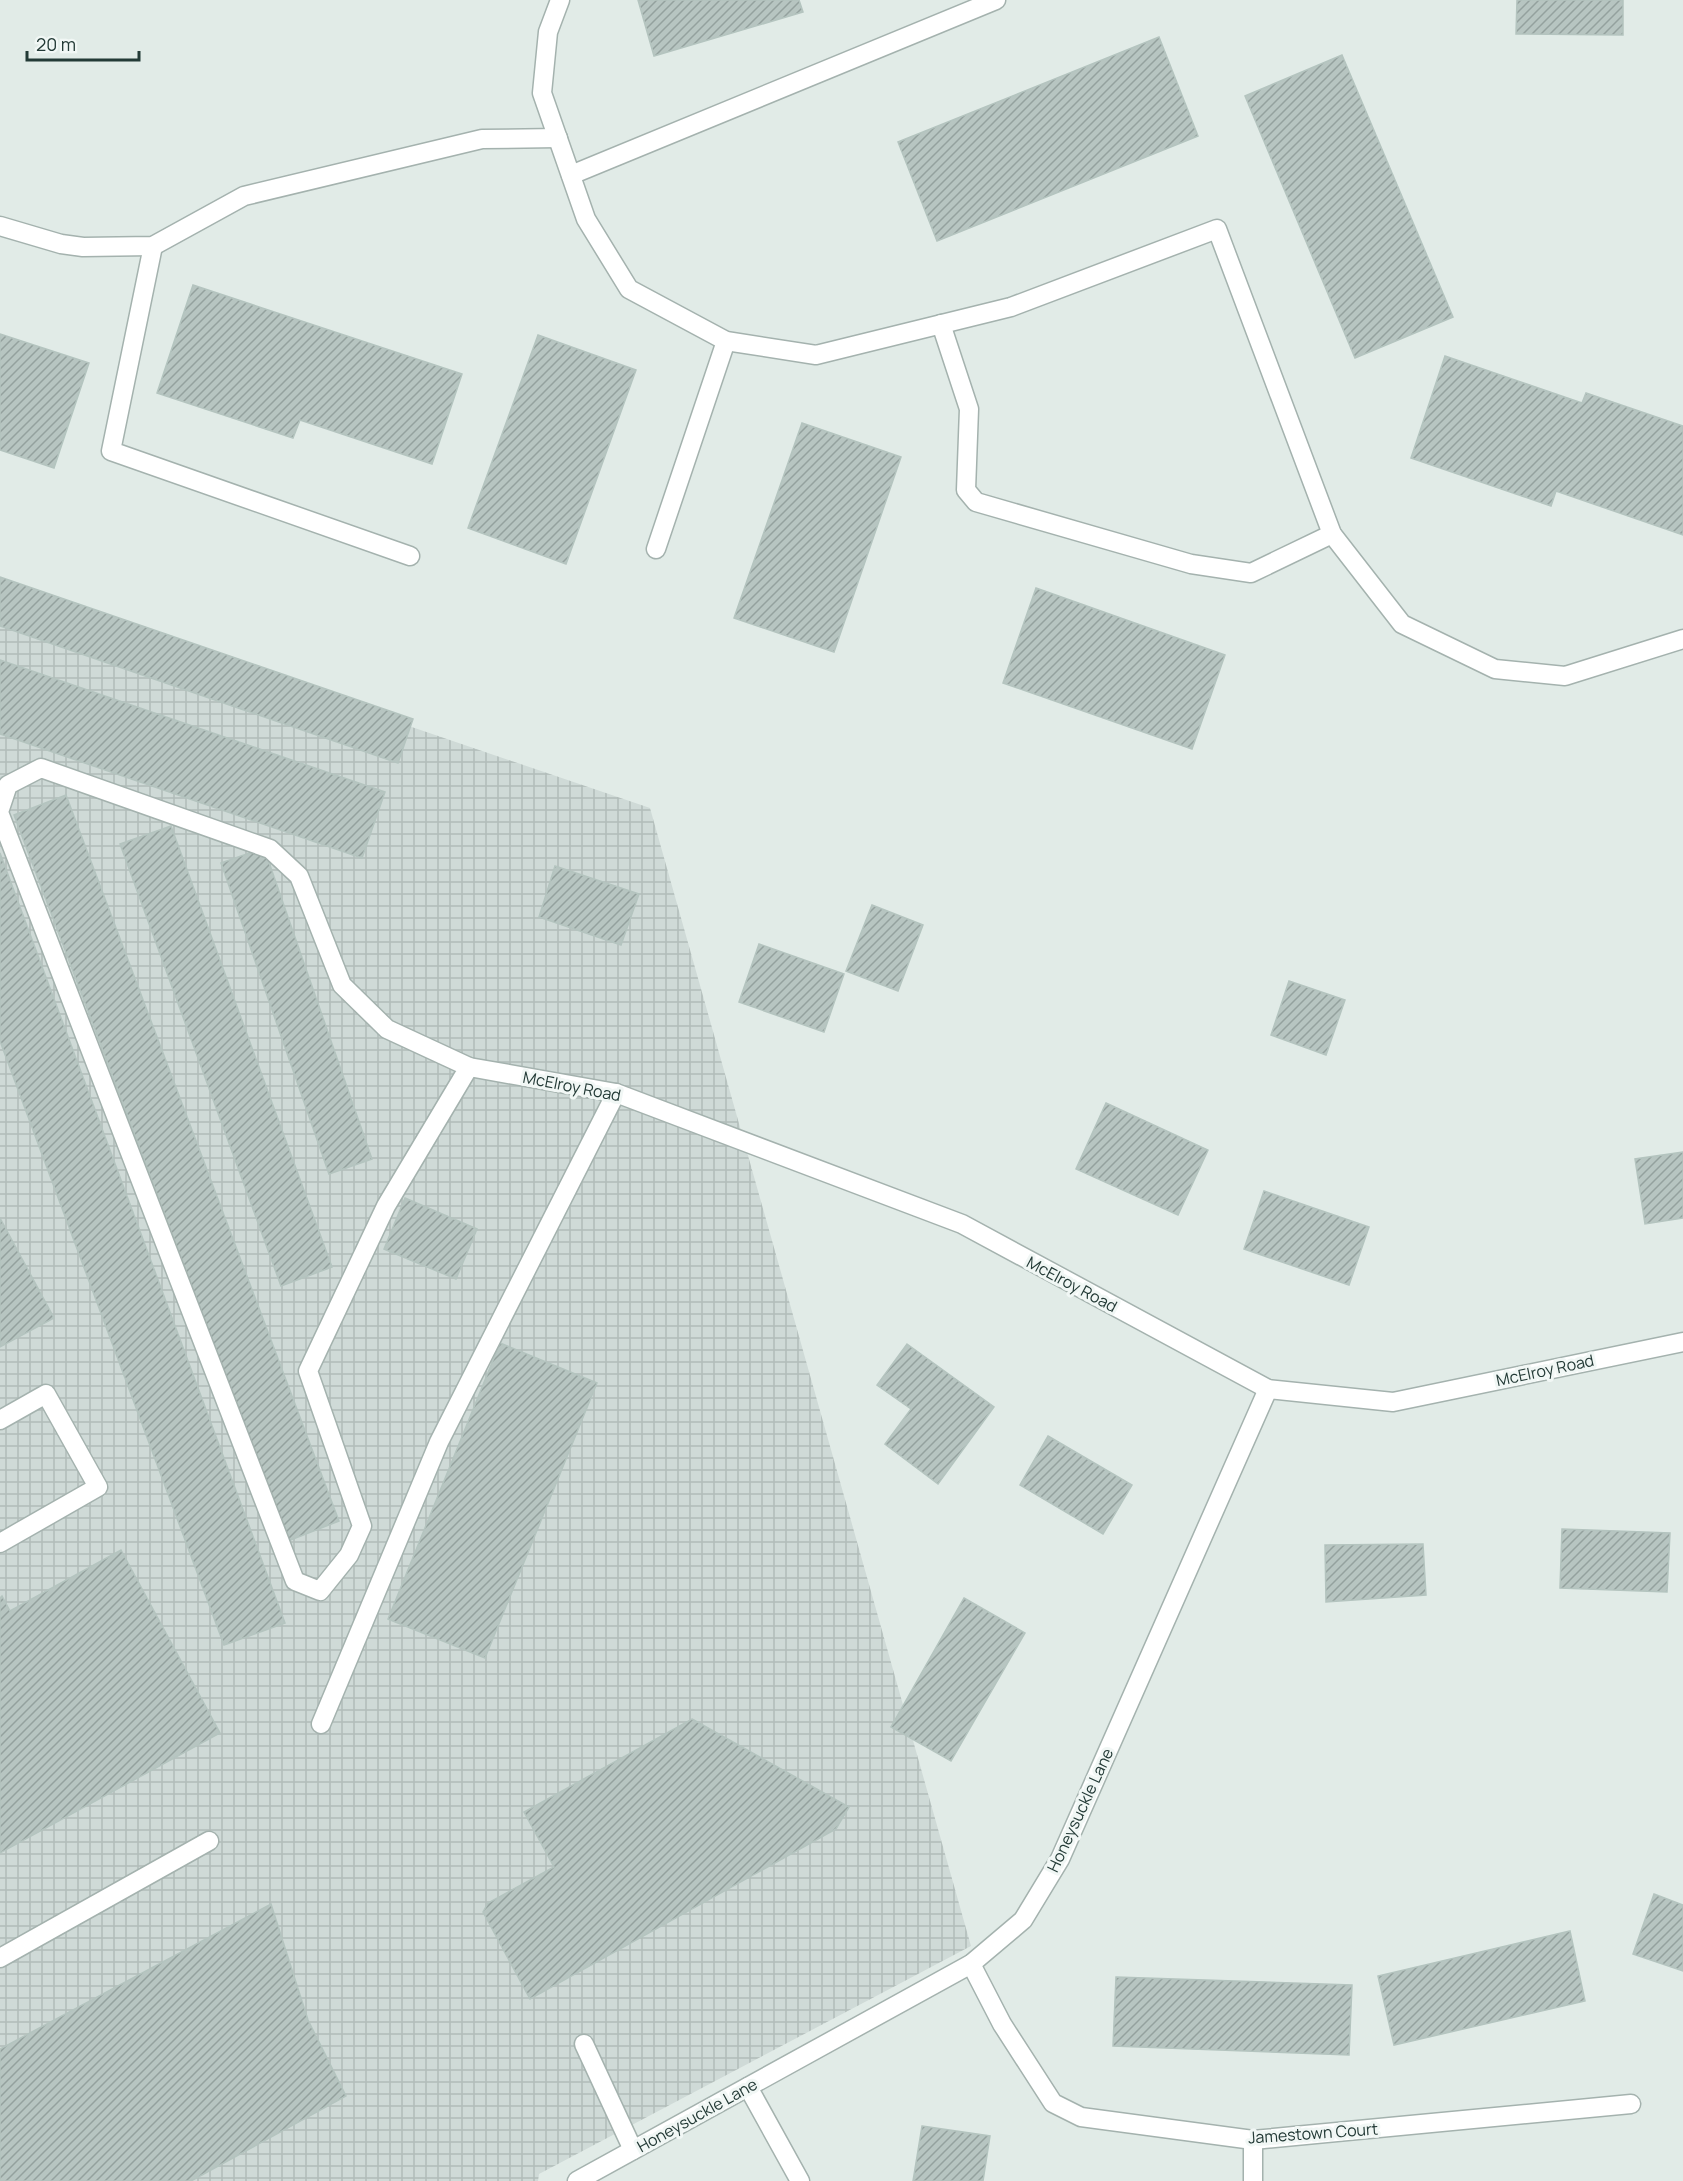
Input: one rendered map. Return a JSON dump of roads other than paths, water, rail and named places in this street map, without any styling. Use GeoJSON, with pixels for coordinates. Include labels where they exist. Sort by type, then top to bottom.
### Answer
{"type":"FeatureCollection","features":[{"type":"Feature","properties":{"kind":"street"},"geometry":{"type":"LineString","coordinates":[[560,0],[548,32],[542,93],[586,219],[629,289],[726,341],[816,355],[1011,306],[1217,229],[1332,534],[1402,624],[1495,669],[1565,676],[1683,639]]}},
{"type":"Feature","properties":{"kind":"street"},"geometry":{"type":"LineString","coordinates":[[571,175],[996,0]]}},
{"type":"Feature","properties":{"kind":"street"},"geometry":{"type":"LineString","coordinates":[[0,226],[61,244],[83,247],[153,246],[244,196],[482,139],[558,138]]}},
{"type":"Feature","properties":{"kind":"street"},"geometry":{"type":"LineString","coordinates":[[153,246],[111,451],[410,556]]}},
{"type":"Feature","properties":{"kind":"street"},"geometry":{"type":"LineString","coordinates":[[940,324],[969,409],[966,490],[976,502],[1191,564],[1251,573],[1332,534]]}},
{"type":"Feature","properties":{"kind":"street"},"geometry":{"type":"LineString","coordinates":[[656,549],[726,341]]}},
{"type":"Feature","properties":{"kind":"street","name":"McElroy Road"},"geometry":{"type":"LineString","coordinates":[[0,809],[8,784],[41,768],[270,849],[299,876],[342,985],[387,1029],[469,1067],[616,1093],[962,1224],[1268,1389],[1393,1402],[1683,1342]]}},
{"type":"Feature","properties":{"kind":"street"},"geometry":{"type":"LineString","coordinates":[[0,815],[296,1581],[320,1591],[349,1555],[362,1526],[308,1371],[386,1206],[469,1067]]}},
{"type":"Feature","properties":{"kind":"street"},"geometry":{"type":"LineString","coordinates":[[321,1724],[439,1442],[616,1093]]}},
{"type":"Feature","properties":{"kind":"street","name":"Honeysuckle Lane"},"geometry":{"type":"LineString","coordinates":[[577,2181],[971,1964],[1023,1920],[1060,1859],[1268,1389]]}},
{"type":"Feature","properties":{"kind":"street"},"geometry":{"type":"LineString","coordinates":[[0,1420],[46,1394],[98,1487],[0,1543]]}},
{"type":"Feature","properties":{"kind":"street"},"geometry":{"type":"LineString","coordinates":[[0,1958],[209,1841]]}},
{"type":"Feature","properties":{"kind":"street","name":"Jamestown Court"},"geometry":{"type":"LineString","coordinates":[[971,1964],[1002,2024],[1053,2103],[1081,2117],[1253,2140],[1631,2104]]}},
{"type":"Feature","properties":{"kind":"street"},"geometry":{"type":"LineString","coordinates":[[584,2044],[633,2150]]}},
{"type":"Feature","properties":{"kind":"street"},"geometry":{"type":"LineString","coordinates":[[748,2087],[800,2181]]}},
{"type":"Feature","properties":{"kind":"street"},"geometry":{"type":"LineString","coordinates":[[1253,2140],[1253,2181]]}}]}
